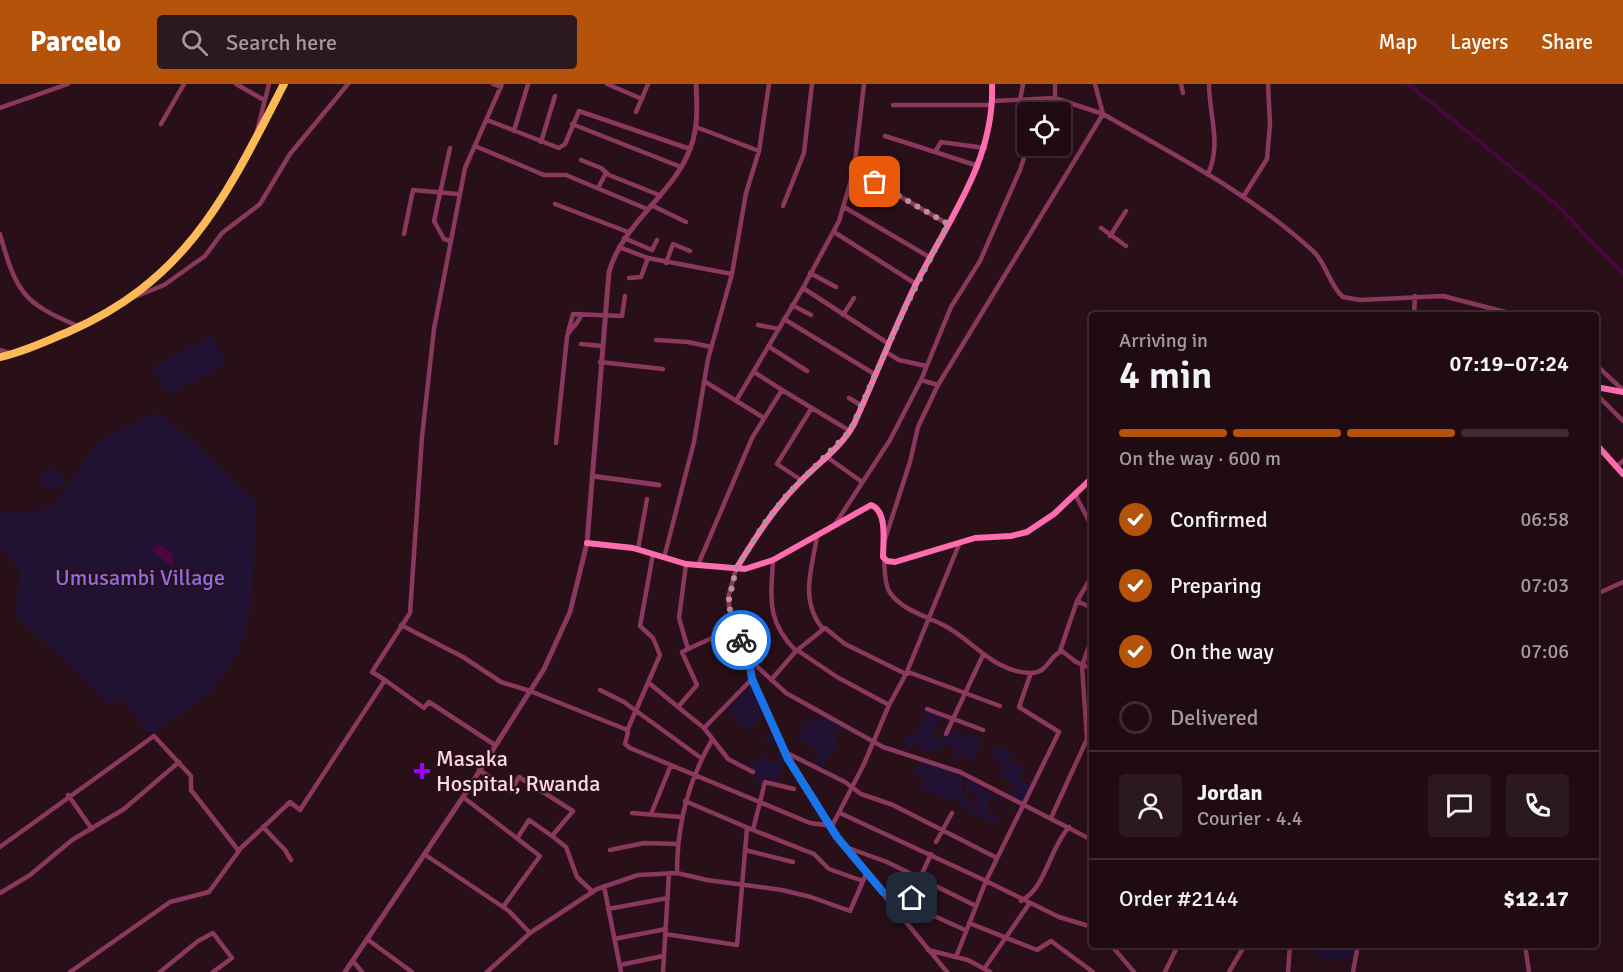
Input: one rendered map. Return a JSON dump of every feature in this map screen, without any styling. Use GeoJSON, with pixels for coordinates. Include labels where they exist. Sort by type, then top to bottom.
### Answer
{"type":"FeatureCollection","features":[{"type":"Feature","properties":{"kind":"highway"},"geometry":{"type":"LineString","coordinates":[[0,357],[80,327],[129,299],[178,257],[204,228],[238,172],[284,84]]}},
{"type":"Feature","properties":{"kind":"main road"},"geometry":{"type":"LineString","coordinates":[[736,569],[764,524],[801,480],[827,457],[850,431],[916,284],[979,167],[985,148],[993,103],[992,84]]}},
{"type":"Feature","properties":{"kind":"main road"},"geometry":{"type":"LineString","coordinates":[[1599,387],[1623,391]]}},
{"type":"Feature","properties":{"kind":"main road"},"geometry":{"type":"LineString","coordinates":[[1599,447],[1623,474]]}},
{"type":"Feature","properties":{"kind":"main road"},"geometry":{"type":"LineString","coordinates":[[587,543],[638,549],[686,564],[736,569],[752,568],[773,560],[867,506],[875,505],[881,515],[884,559],[889,562],[906,560],[986,536],[1019,535],[1043,522],[1076,496],[1089,481]]}},
{"type":"Feature","properties":{"kind":"street"},"geometry":{"type":"LineString","coordinates":[[0,108],[68,84]]}},
{"type":"Feature","properties":{"kind":"street"},"geometry":{"type":"LineString","coordinates":[[161,124],[184,84]]}},
{"type":"Feature","properties":{"kind":"street"},"geometry":{"type":"LineString","coordinates":[[236,84],[264,100]]}},
{"type":"Feature","properties":{"kind":"street"},"geometry":{"type":"LineString","coordinates":[[258,134],[257,127],[269,84]]}},
{"type":"Feature","properties":{"kind":"street"},"geometry":{"type":"LineString","coordinates":[[129,299],[164,285],[205,256],[222,233],[260,204],[290,154],[348,84]]}},
{"type":"Feature","properties":{"kind":"street"},"geometry":{"type":"LineString","coordinates":[[493,84],[502,86],[465,168],[458,194],[456,222],[428,366],[410,613],[372,672],[424,708],[429,702],[441,708],[495,745]]}},
{"type":"Feature","properties":{"kind":"street"},"geometry":{"type":"LineString","coordinates":[[514,130],[528,84]]}},
{"type":"Feature","properties":{"kind":"street"},"geometry":{"type":"LineString","coordinates":[[606,84],[642,99]]}},
{"type":"Feature","properties":{"kind":"street"},"geometry":{"type":"LineString","coordinates":[[636,112],[648,84]]}},
{"type":"Feature","properties":{"kind":"street"},"geometry":{"type":"LineString","coordinates":[[345,972],[464,797],[552,654],[570,612],[587,543],[609,272],[624,238],[681,167],[690,149],[696,127],[696,84]]}},
{"type":"Feature","properties":{"kind":"street"},"geometry":{"type":"LineString","coordinates":[[664,558],[694,442],[711,347],[732,274],[746,193],[759,151],[769,84]]}},
{"type":"Feature","properties":{"kind":"street"},"geometry":{"type":"LineString","coordinates":[[783,206],[804,153],[812,84]]}},
{"type":"Feature","properties":{"kind":"street"},"geometry":{"type":"LineString","coordinates":[[736,401],[834,232],[844,207],[854,170],[864,84]]}},
{"type":"Feature","properties":{"kind":"street"},"geometry":{"type":"LineString","coordinates":[[1020,100],[1023,84]]}},
{"type":"Feature","properties":{"kind":"street"},"geometry":{"type":"LineString","coordinates":[[1055,84],[1055,98]]}},
{"type":"Feature","properties":{"kind":"street"},"geometry":{"type":"LineString","coordinates":[[884,542],[910,462],[916,434],[938,385],[1103,114],[1095,84]]}},
{"type":"Feature","properties":{"kind":"street"},"geometry":{"type":"LineString","coordinates":[[1181,84],[1183,93]]}},
{"type":"Feature","properties":{"kind":"street"},"geometry":{"type":"LineString","coordinates":[[1208,174],[1214,157],[1215,139],[1209,84]]}},
{"type":"Feature","properties":{"kind":"street"},"geometry":{"type":"LineString","coordinates":[[1243,197],[1267,159],[1270,124],[1268,84]]}},
{"type":"Feature","properties":{"kind":"street"},"geometry":{"type":"LineString","coordinates":[[541,142],[555,96]]}},
{"type":"Feature","properties":{"kind":"street"},"geometry":{"type":"LineString","coordinates":[[892,105],[993,103],[1055,98],[1103,114],[1208,174],[1243,197],[1318,256],[1343,297],[1352,300],[1443,296],[1504,312]]}},
{"type":"Feature","properties":{"kind":"street"},"geometry":{"type":"LineString","coordinates":[[487,120],[561,148],[579,111],[690,149]]}},
{"type":"Feature","properties":{"kind":"street"},"geometry":{"type":"LineString","coordinates":[[572,124],[681,167]]}},
{"type":"Feature","properties":{"kind":"street"},"geometry":{"type":"LineString","coordinates":[[696,127],[759,151]]}},
{"type":"Feature","properties":{"kind":"street"},"geometry":{"type":"LineString","coordinates":[[885,136],[979,167]]}},
{"type":"Feature","properties":{"kind":"street"},"geometry":{"type":"LineString","coordinates":[[935,152],[941,142],[985,148]]}},
{"type":"Feature","properties":{"kind":"street"},"geometry":{"type":"LineString","coordinates":[[476,146],[544,176],[566,175],[686,222]]}},
{"type":"Feature","properties":{"kind":"street"},"geometry":{"type":"LineString","coordinates":[[450,148],[434,221],[444,239],[451,241]]}},
{"type":"Feature","properties":{"kind":"street"},"geometry":{"type":"LineString","coordinates":[[832,528],[890,440],[921,380],[951,307],[980,261],[1025,156]]}},
{"type":"Feature","properties":{"kind":"street"},"geometry":{"type":"LineString","coordinates":[[581,160],[659,195]]}},
{"type":"Feature","properties":{"kind":"street"},"geometry":{"type":"LineString","coordinates":[[854,170],[948,224]]}},
{"type":"Feature","properties":{"kind":"street"},"geometry":{"type":"LineString","coordinates":[[598,188],[606,173]]}},
{"type":"Feature","properties":{"kind":"street"},"geometry":{"type":"LineString","coordinates":[[404,234],[413,190],[458,194]]}},
{"type":"Feature","properties":{"kind":"street"},"geometry":{"type":"LineString","coordinates":[[555,204],[628,232]]}},
{"type":"Feature","properties":{"kind":"street"},"geometry":{"type":"LineString","coordinates":[[844,207],[931,258]]}},
{"type":"Feature","properties":{"kind":"street"},"geometry":{"type":"LineString","coordinates":[[1110,236],[1126,211]]}},
{"type":"Feature","properties":{"kind":"street"},"geometry":{"type":"LineString","coordinates":[[1101,228],[1126,246]]}},
{"type":"Feature","properties":{"kind":"street"},"geometry":{"type":"LineString","coordinates":[[834,232],[916,284]]}},
{"type":"Feature","properties":{"kind":"street"},"geometry":{"type":"LineString","coordinates":[[0,234],[14,279],[25,296],[41,309],[80,327]]}},
{"type":"Feature","properties":{"kind":"street"},"geometry":{"type":"LineString","coordinates":[[624,238],[652,250],[657,240]]}},
{"type":"Feature","properties":{"kind":"street"},"geometry":{"type":"LineString","coordinates":[[666,263],[673,244],[690,251]]}},
{"type":"Feature","properties":{"kind":"street"},"geometry":{"type":"LineString","coordinates":[[619,247],[666,263],[732,274]]}},
{"type":"Feature","properties":{"kind":"street"},"geometry":{"type":"LineString","coordinates":[[628,278],[641,277],[648,258]]}},
{"type":"Feature","properties":{"kind":"street"},"geometry":{"type":"LineString","coordinates":[[810,273],[836,286]]}},
{"type":"Feature","properties":{"kind":"street"},"geometry":{"type":"LineString","coordinates":[[803,288],[890,344]]}},
{"type":"Feature","properties":{"kind":"street"},"geometry":{"type":"LineString","coordinates":[[556,443],[568,332],[572,315],[622,315],[625,296]]}},
{"type":"Feature","properties":{"kind":"street"},"geometry":{"type":"LineString","coordinates":[[1414,312],[1415,296]]}},
{"type":"Feature","properties":{"kind":"street"},"geometry":{"type":"LineString","coordinates":[[843,315],[854,298]]}},
{"type":"Feature","properties":{"kind":"street"},"geometry":{"type":"LineString","coordinates":[[792,305],[812,315]]}},
{"type":"Feature","properties":{"kind":"street"},"geometry":{"type":"LineString","coordinates":[[568,332],[580,322],[581,314]]}},
{"type":"Feature","properties":{"kind":"street"},"geometry":{"type":"LineString","coordinates":[[784,319],[876,375]]}},
{"type":"Feature","properties":{"kind":"street"},"geometry":{"type":"LineString","coordinates":[[758,325],[779,329]]}},
{"type":"Feature","properties":{"kind":"street"},"geometry":{"type":"LineString","coordinates":[[656,340],[688,342],[711,347]]}},
{"type":"Feature","properties":{"kind":"street"},"geometry":{"type":"LineString","coordinates":[[581,344],[602,346]]}},
{"type":"Feature","properties":{"kind":"street"},"geometry":{"type":"LineString","coordinates":[[768,346],[807,371]]}},
{"type":"Feature","properties":{"kind":"street"},"geometry":{"type":"LineString","coordinates":[[0,350],[12,354]]}},
{"type":"Feature","properties":{"kind":"street"},"geometry":{"type":"LineString","coordinates":[[886,352],[899,360],[926,366]]}},
{"type":"Feature","properties":{"kind":"street"},"geometry":{"type":"LineString","coordinates":[[600,362],[663,369]]}},
{"type":"Feature","properties":{"kind":"street"},"geometry":{"type":"LineString","coordinates":[[1599,367],[1623,391]]}},
{"type":"Feature","properties":{"kind":"street"},"geometry":{"type":"LineString","coordinates":[[754,372],[850,431]]}},
{"type":"Feature","properties":{"kind":"street"},"geometry":{"type":"LineString","coordinates":[[921,380],[938,385]]}},
{"type":"Feature","properties":{"kind":"street"},"geometry":{"type":"LineString","coordinates":[[704,381],[764,418]]}},
{"type":"Feature","properties":{"kind":"street"},"geometry":{"type":"LineString","coordinates":[[698,565],[715,531],[746,451],[782,390]]}},
{"type":"Feature","properties":{"kind":"street"},"geometry":{"type":"LineString","coordinates":[[1599,397],[1623,421]]}},
{"type":"Feature","properties":{"kind":"street"},"geometry":{"type":"LineString","coordinates":[[849,398],[862,406]]}},
{"type":"Feature","properties":{"kind":"street"},"geometry":{"type":"LineString","coordinates":[[801,480],[777,464],[811,409]]}},
{"type":"Feature","properties":{"kind":"street"},"geometry":{"type":"LineString","coordinates":[[827,457],[862,482]]}},
{"type":"Feature","properties":{"kind":"street"},"geometry":{"type":"LineString","coordinates":[[1617,466],[1623,460]]}},
{"type":"Feature","properties":{"kind":"street"},"geometry":{"type":"LineString","coordinates":[[592,476],[659,485]]}},
{"type":"Feature","properties":{"kind":"street"},"geometry":{"type":"LineString","coordinates":[[1076,496],[1089,521]]}},
{"type":"Feature","properties":{"kind":"street"},"geometry":{"type":"LineString","coordinates":[[638,549],[647,499]]}},
{"type":"Feature","properties":{"kind":"street"},"geometry":{"type":"LineString","coordinates":[[817,536],[807,596],[814,617],[823,629],[829,630],[845,644],[906,674],[911,673],[1000,706]]}},
{"type":"Feature","properties":{"kind":"street"},"geometry":{"type":"LineString","coordinates":[[832,826],[906,674],[960,542]]}},
{"type":"Feature","properties":{"kind":"street"},"geometry":{"type":"LineString","coordinates":[[653,554],[640,626],[653,638],[660,652],[627,731],[627,747],[810,823],[832,826]]}},
{"type":"Feature","properties":{"kind":"street"},"geometry":{"type":"LineString","coordinates":[[884,559],[886,581],[892,594],[906,607],[946,627],[1000,665],[1031,674],[1044,669],[1060,651],[1077,601],[1089,581]]}},
{"type":"Feature","properties":{"kind":"street"},"geometry":{"type":"LineString","coordinates":[[773,560],[770,604],[772,615],[780,631],[796,650],[889,705]]}},
{"type":"Feature","properties":{"kind":"street"},"geometry":{"type":"LineString","coordinates":[[686,564],[678,618],[688,649]]}},
{"type":"Feature","properties":{"kind":"street"},"geometry":{"type":"LineString","coordinates":[[736,569],[728,598],[736,627],[749,659],[752,679],[785,752],[843,846],[883,892],[926,950],[947,972]]}},
{"type":"Feature","properties":{"kind":"street"},"geometry":{"type":"LineString","coordinates":[[1601,592],[1623,582]]}},
{"type":"Feature","properties":{"kind":"street"},"geometry":{"type":"LineString","coordinates":[[1077,601],[1089,607]]}},
{"type":"Feature","properties":{"kind":"street"},"geometry":{"type":"LineString","coordinates":[[401,625],[463,657],[501,682],[530,691],[627,731]]}},
{"type":"Feature","properties":{"kind":"street"},"geometry":{"type":"LineString","coordinates":[[678,706],[697,685],[682,652],[736,627]]}},
{"type":"Feature","properties":{"kind":"street"},"geometry":{"type":"LineString","coordinates":[[771,680],[796,650],[823,629]]}},
{"type":"Feature","properties":{"kind":"street"},"geometry":{"type":"LineString","coordinates":[[1051,818],[1086,739],[1082,666],[1089,646]]}},
{"type":"Feature","properties":{"kind":"street"},"geometry":{"type":"LineString","coordinates":[[1060,651],[1089,668]]}},
{"type":"Feature","properties":{"kind":"street"},"geometry":{"type":"LineString","coordinates":[[946,734],[983,655]]}},
{"type":"Feature","properties":{"kind":"street"},"geometry":{"type":"LineString","coordinates":[[749,659],[771,680],[813,710],[903,755],[960,772],[1089,838]]}},
{"type":"Feature","properties":{"kind":"street"},"geometry":{"type":"LineString","coordinates":[[956,957],[986,881],[1059,732],[1019,708],[1031,674]]}},
{"type":"Feature","properties":{"kind":"street"},"geometry":{"type":"LineString","coordinates":[[704,728],[752,679]]}},
{"type":"Feature","properties":{"kind":"street"},"geometry":{"type":"LineString","coordinates":[[70,972],[170,902],[209,892],[238,850],[290,802],[300,810],[385,680]]}},
{"type":"Feature","properties":{"kind":"street"},"geometry":{"type":"LineString","coordinates":[[649,682],[704,728],[728,759],[753,772]]}},
{"type":"Feature","properties":{"kind":"street"},"geometry":{"type":"LineString","coordinates":[[600,690],[636,711],[701,758]]}},
{"type":"Feature","properties":{"kind":"street"},"geometry":{"type":"LineString","coordinates":[[927,709],[983,729]]}},
{"type":"Feature","properties":{"kind":"street"},"geometry":{"type":"LineString","coordinates":[[0,847],[68,795],[154,736],[191,777],[191,790],[238,850]]}},
{"type":"Feature","properties":{"kind":"street"},"geometry":{"type":"LineString","coordinates":[[677,873],[681,817],[685,801],[701,758],[712,740]]}},
{"type":"Feature","properties":{"kind":"street"},"geometry":{"type":"LineString","coordinates":[[785,752],[861,794],[893,805],[997,858]]}},
{"type":"Feature","properties":{"kind":"street"},"geometry":{"type":"LineString","coordinates":[[0,893],[30,875],[72,840],[124,809],[179,762]]}},
{"type":"Feature","properties":{"kind":"street"},"geometry":{"type":"LineString","coordinates":[[651,814],[671,765]]}},
{"type":"Feature","properties":{"kind":"street"},"geometry":{"type":"LineString","coordinates":[[479,770],[511,791],[519,777],[573,811],[552,836]]}},
{"type":"Feature","properties":{"kind":"street"},"geometry":{"type":"LineString","coordinates":[[753,830],[765,782],[794,789]]}},
{"type":"Feature","properties":{"kind":"street"},"geometry":{"type":"LineString","coordinates":[[68,795],[92,829]]}},
{"type":"Feature","properties":{"kind":"street"},"geometry":{"type":"LineString","coordinates":[[464,797],[540,856],[502,907]]}},
{"type":"Feature","properties":{"kind":"street"},"geometry":{"type":"LineString","coordinates":[[685,801],[814,854],[829,869],[863,881]]}},
{"type":"Feature","properties":{"kind":"street"},"geometry":{"type":"LineString","coordinates":[[632,813],[681,817]]}},
{"type":"Feature","properties":{"kind":"street"},"geometry":{"type":"LineString","coordinates":[[840,813],[931,854],[1021,901],[1059,917],[1089,926]]}},
{"type":"Feature","properties":{"kind":"street"},"geometry":{"type":"LineString","coordinates":[[936,842],[952,813]]}},
{"type":"Feature","properties":{"kind":"street"},"geometry":{"type":"LineString","coordinates":[[518,837],[529,820],[552,836],[566,847],[577,877],[593,892]]}},
{"type":"Feature","properties":{"kind":"street"},"geometry":{"type":"LineString","coordinates":[[263,827],[285,850],[291,860]]}},
{"type":"Feature","properties":{"kind":"street"},"geometry":{"type":"LineString","coordinates":[[1021,901],[1032,895],[1059,837],[1069,827]]}},
{"type":"Feature","properties":{"kind":"street"},"geometry":{"type":"LineString","coordinates":[[614,939],[666,931],[737,945],[747,828]]}},
{"type":"Feature","properties":{"kind":"street"},"geometry":{"type":"LineString","coordinates":[[610,850],[644,843],[678,844]]}},
{"type":"Feature","properties":{"kind":"street"},"geometry":{"type":"LineString","coordinates":[[843,846],[887,862],[976,906]]}},
{"type":"Feature","properties":{"kind":"street"},"geometry":{"type":"LineString","coordinates":[[746,850],[793,862]]}},
{"type":"Feature","properties":{"kind":"street"},"geometry":{"type":"LineString","coordinates":[[424,854],[502,907],[530,933]]}},
{"type":"Feature","properties":{"kind":"street"},"geometry":{"type":"LineString","coordinates":[[908,904],[931,854]]}},
{"type":"Feature","properties":{"kind":"street"},"geometry":{"type":"LineString","coordinates":[[663,972],[669,873]]}},
{"type":"Feature","properties":{"kind":"street"},"geometry":{"type":"LineString","coordinates":[[487,972],[530,933],[593,892],[638,875],[677,873],[742,886],[795,893],[850,911],[866,874]]}},
{"type":"Feature","properties":{"kind":"street"},"geometry":{"type":"LineString","coordinates":[[604,886],[621,972]]}},
{"type":"Feature","properties":{"kind":"street"},"geometry":{"type":"LineString","coordinates":[[883,892],[965,930]]}},
{"type":"Feature","properties":{"kind":"street"},"geometry":{"type":"LineString","coordinates":[[608,909],[668,898]]}},
{"type":"Feature","properties":{"kind":"street"},"geometry":{"type":"LineString","coordinates":[[926,950],[956,957],[987,971],[1029,904]]}},
{"type":"Feature","properties":{"kind":"street"},"geometry":{"type":"LineString","coordinates":[[969,923],[1037,950],[1051,941],[1093,972]]}},
{"type":"Feature","properties":{"kind":"street"},"geometry":{"type":"LineString","coordinates":[[160,972],[198,941],[213,933],[232,958],[213,972]]}},
{"type":"Feature","properties":{"kind":"street"},"geometry":{"type":"LineString","coordinates":[[367,939],[412,972]]}},
{"type":"Feature","properties":{"kind":"street"},"geometry":{"type":"LineString","coordinates":[[1114,948],[1134,972]]}},
{"type":"Feature","properties":{"kind":"street"},"geometry":{"type":"LineString","coordinates":[[1165,972],[1177,948]]}},
{"type":"Feature","properties":{"kind":"street"},"geometry":{"type":"LineString","coordinates":[[1229,972],[1243,948]]}},
{"type":"Feature","properties":{"kind":"street"},"geometry":{"type":"LineString","coordinates":[[1288,972],[1290,948]]}},
{"type":"Feature","properties":{"kind":"street"},"geometry":{"type":"LineString","coordinates":[[1353,972],[1357,948]]}},
{"type":"Feature","properties":{"kind":"street"},"geometry":{"type":"LineString","coordinates":[[1525,948],[1528,972]]}},
{"type":"Feature","properties":{"kind":"street"},"geometry":{"type":"LineString","coordinates":[[620,965],[663,956]]}},
{"type":"Feature","properties":{"kind":"street"},"geometry":{"type":"LineString","coordinates":[[352,961],[362,972]]}},
{"type":"Feature","properties":{"kind":"green space"},"geometry":{"type":"Polygon","coordinates":[[[210,335],[227,363],[169,396],[152,368],[210,335]]]}},
{"type":"Feature","properties":{"kind":"green space","name":"Umusambi Village"},"geometry":{"type":"Polygon","coordinates":[[[160,411],[257,503],[251,610],[239,651],[208,695],[150,735],[119,696],[109,705],[15,614],[20,572],[0,547],[0,511],[28,513],[51,507],[101,439],[160,411]]]}},
{"type":"Feature","properties":{"kind":"green space"},"geometry":{"type":"Polygon","coordinates":[[[52,468],[60,471],[63,479],[60,487],[52,490],[44,487],[41,479],[44,471],[52,468]]]}},
{"type":"Feature","properties":{"kind":"green space"},"geometry":{"type":"Polygon","coordinates":[[[751,687],[765,711],[748,732],[726,709],[751,687]]]}},
{"type":"Feature","properties":{"kind":"green space"},"geometry":{"type":"Polygon","coordinates":[[[927,711],[942,716],[931,735],[943,740],[949,730],[975,737],[982,742],[972,765],[970,759],[960,752],[955,761],[952,760],[956,748],[943,744],[939,754],[933,748],[928,753],[925,750],[920,754],[922,745],[918,742],[908,750],[905,747],[906,736],[914,736],[927,711]]]}},
{"type":"Feature","properties":{"kind":"green space"},"geometry":{"type":"Polygon","coordinates":[[[808,713],[810,714],[809,721],[818,723],[823,715],[844,726],[844,731],[834,729],[838,742],[822,768],[813,765],[821,749],[810,747],[796,738],[801,726],[813,735],[804,725],[808,713]]]}},
{"type":"Feature","properties":{"kind":"green space"},"geometry":{"type":"Polygon","coordinates":[[[773,729],[783,750],[786,764],[775,782],[770,781],[767,777],[762,788],[754,784],[756,772],[745,764],[757,762],[760,754],[770,762],[775,762],[780,753],[777,743],[767,747],[765,735],[768,733],[773,736],[773,729]]]}},
{"type":"Feature","properties":{"kind":"green space"},"geometry":{"type":"Polygon","coordinates":[[[999,744],[1013,752],[1009,761],[1027,767],[1021,772],[1020,780],[1031,786],[1025,799],[1019,804],[1008,799],[1015,784],[999,776],[1004,767],[992,756],[999,744]]]}},
{"type":"Feature","properties":{"kind":"green space"},"geometry":{"type":"Polygon","coordinates":[[[924,762],[964,776],[962,785],[965,798],[974,802],[971,805],[977,809],[978,797],[965,789],[968,778],[1003,802],[1002,805],[994,800],[994,796],[990,800],[987,812],[991,814],[994,812],[998,820],[993,823],[970,814],[955,800],[942,798],[926,790],[922,785],[926,778],[914,774],[918,765],[924,762]]]}},
{"type":"Feature","properties":{"kind":"green space"},"geometry":{"type":"Polygon","coordinates":[[[1320,948],[1356,948],[1354,960],[1332,959],[1328,962],[1323,959],[1321,963],[1317,961],[1319,957],[1312,955],[1320,948]]]}},
{"type":"Feature","properties":{"kind":"shaded area"},"geometry":{"type":"Polygon","coordinates":[[[159,544],[172,552],[174,569],[152,550],[159,544]]]}},
{"type":"Feature","properties":{"kind":"waterway"},"geometry":{"type":"LineString","coordinates":[[1408,84],[1555,203],[1623,274]]}},
{"type":"Feature","properties":{"kind":"way so far"},"geometry":{"type":"LineString","coordinates":[[741,640],[728,604],[729,591],[736,569],[764,524],[786,496],[834,450],[850,431],[916,284],[948,224],[875,182]]}},
{"type":"Feature","properties":{"kind":"place","name":"Masaka Hospital, Rwanda"},"geometry":{"type":"Point","coordinates":[422,771]}},
{"type":"Feature","properties":{"kind":"route"},"geometry":{"type":"LineString","coordinates":[[741,640],[749,659],[752,679],[788,759],[808,787],[837,837],[883,892],[908,904],[912,898]]}}]}
